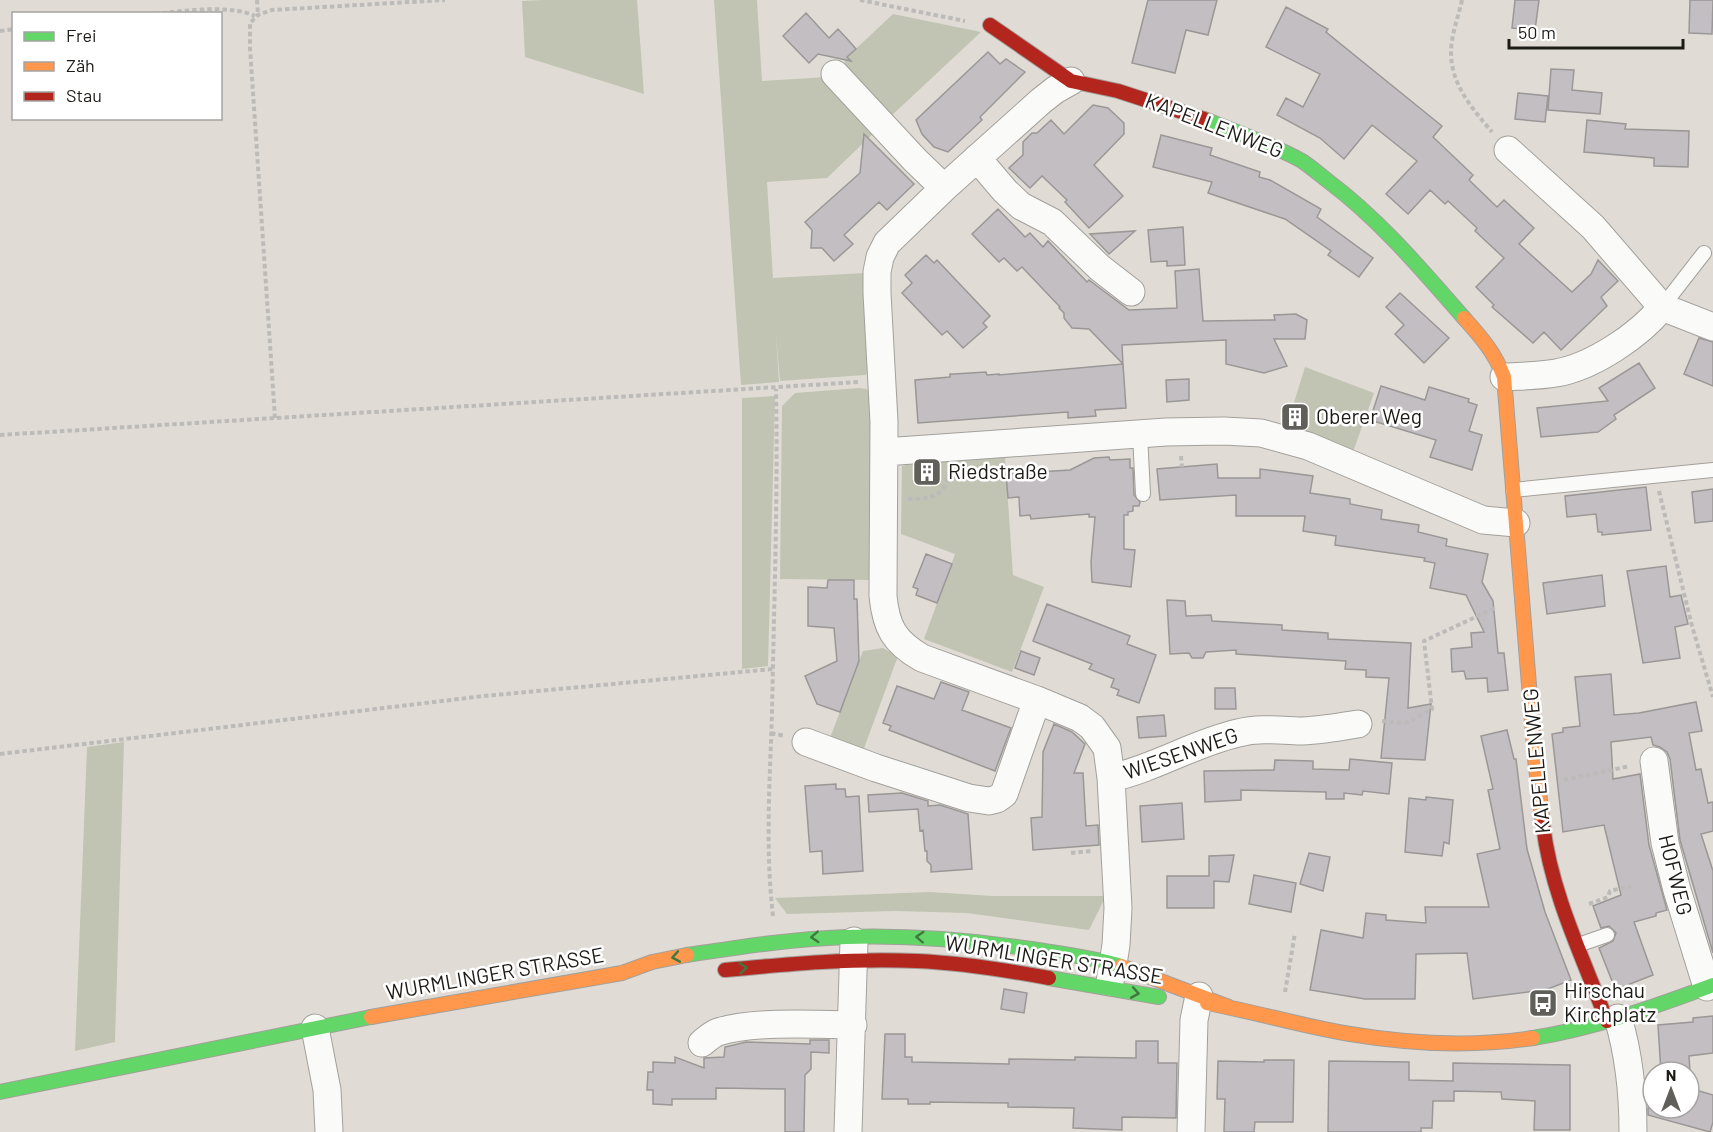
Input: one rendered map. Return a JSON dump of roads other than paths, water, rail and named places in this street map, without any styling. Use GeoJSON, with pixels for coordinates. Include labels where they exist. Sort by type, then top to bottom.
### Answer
{"type":"FeatureCollection","features":[{"type":"Feature","properties":{"kind":"main road","name":"KAPELLENWEG"},"geometry":{"type":"LineString","coordinates":[[990,25],[1071,81],[1118,91],[1182,111],[1251,137],[1303,162],[1370,215],[1488,345],[1497,359],[1504,377],[1538,786],[1545,844],[1555,885],[1578,945],[1613,1019]]}},
{"type":"Feature","properties":{"kind":"main road","name":"WURMLINGER STRASSE"},"geometry":{"type":"LineString","coordinates":[[711,971],[808,962],[854,948],[919,937],[959,940],[1014,946],[1111,976],[1281,1020],[1361,1036],[1457,1044],[1518,1040],[1583,1028],[1710,986]]}},
{"type":"Feature","properties":{"kind":"main road","name":"WURMLINGER STRASSE"},"geometry":{"type":"LineString","coordinates":[[0,1092],[376,1016],[622,973],[656,961],[797,938],[917,961],[1011,970],[1159,979],[1198,999]]}},
{"type":"Feature","properties":{"kind":"main road","name":"WURMLINGER STRASSE"},"geometry":{"type":"LineString","coordinates":[[622,973],[656,976]]}},
{"type":"Feature","properties":{"kind":"street"},"geometry":{"type":"LineString","coordinates":[[835,74],[944,188]]}},
{"type":"Feature","properties":{"kind":"street"},"geometry":{"type":"LineString","coordinates":[[1071,81],[1041,101],[944,188],[887,243],[880,257],[877,293],[883,381],[884,612],[888,626],[906,649],[922,658],[1080,718],[1092,727],[1107,748],[1111,778],[1118,908],[1111,976]]}},
{"type":"Feature","properties":{"kind":"street"},"geometry":{"type":"LineString","coordinates":[[1508,150],[1593,228],[1662,307],[1713,327]]}},
{"type":"Feature","properties":{"kind":"street"},"geometry":{"type":"LineString","coordinates":[[977,158],[1021,206],[1052,222],[1100,268],[1131,292]]}},
{"type":"Feature","properties":{"kind":"street"},"geometry":{"type":"LineString","coordinates":[[1504,377],[1556,373],[1575,368],[1593,360],[1641,328],[1662,307]]}},
{"type":"Feature","properties":{"kind":"street"},"geometry":{"type":"LineString","coordinates":[[884,452],[1204,430],[1261,433],[1308,447],[1484,520],[1516,523]]}},
{"type":"Feature","properties":{"kind":"street"},"geometry":{"type":"LineString","coordinates":[[806,742],[969,798],[997,800],[1004,794],[1037,700]]}},
{"type":"Feature","properties":{"kind":"street","name":"WIESENWEG"},"geometry":{"type":"LineString","coordinates":[[1111,778],[1156,765],[1206,742],[1241,732],[1258,729],[1319,730],[1358,724]]}},
{"type":"Feature","properties":{"kind":"street","name":"HOFWEG"},"geometry":{"type":"LineString","coordinates":[[1654,761],[1665,843],[1677,890],[1710,986]]}},
{"type":"Feature","properties":{"kind":"street"},"geometry":{"type":"LineString","coordinates":[[848,1132],[854,948]]}},
{"type":"Feature","properties":{"kind":"street"},"geometry":{"type":"LineString","coordinates":[[1191,1132],[1194,1020],[1198,999]]}},
{"type":"Feature","properties":{"kind":"street"},"geometry":{"type":"LineString","coordinates":[[1613,1019],[1629,1062],[1633,1132]]}},
{"type":"Feature","properties":{"kind":"street"},"geometry":{"type":"LineString","coordinates":[[702,1042],[716,1033],[739,1028],[798,1024],[853,1025]]}},
{"type":"Feature","properties":{"kind":"street"},"geometry":{"type":"LineString","coordinates":[[315,1028],[327,1090],[329,1132]]}},
{"type":"Feature","properties":{"kind":"lane"},"geometry":{"type":"LineString","coordinates":[[1662,307],[1704,253]]}},
{"type":"Feature","properties":{"kind":"lane"},"geometry":{"type":"LineString","coordinates":[[1140,434],[1143,494]]}},
{"type":"Feature","properties":{"kind":"lane"},"geometry":{"type":"LineString","coordinates":[[1513,490],[1713,470]]}},
{"type":"Feature","properties":{"kind":"lane"},"geometry":{"type":"LineString","coordinates":[[1578,945],[1607,935]]}},
{"type":"Feature","properties":{"kind":"place","name":"Oberer Weg"},"geometry":{"type":"Point","coordinates":[1295,417]}},
{"type":"Feature","properties":{"kind":"place","name":"Riedstraße"},"geometry":{"type":"Point","coordinates":[927,472]}},
{"type":"Feature","properties":{"kind":"place","name":"Hirschau Kirchplatz"},"geometry":{"type":"Point","coordinates":[1543,1003]}}]}
